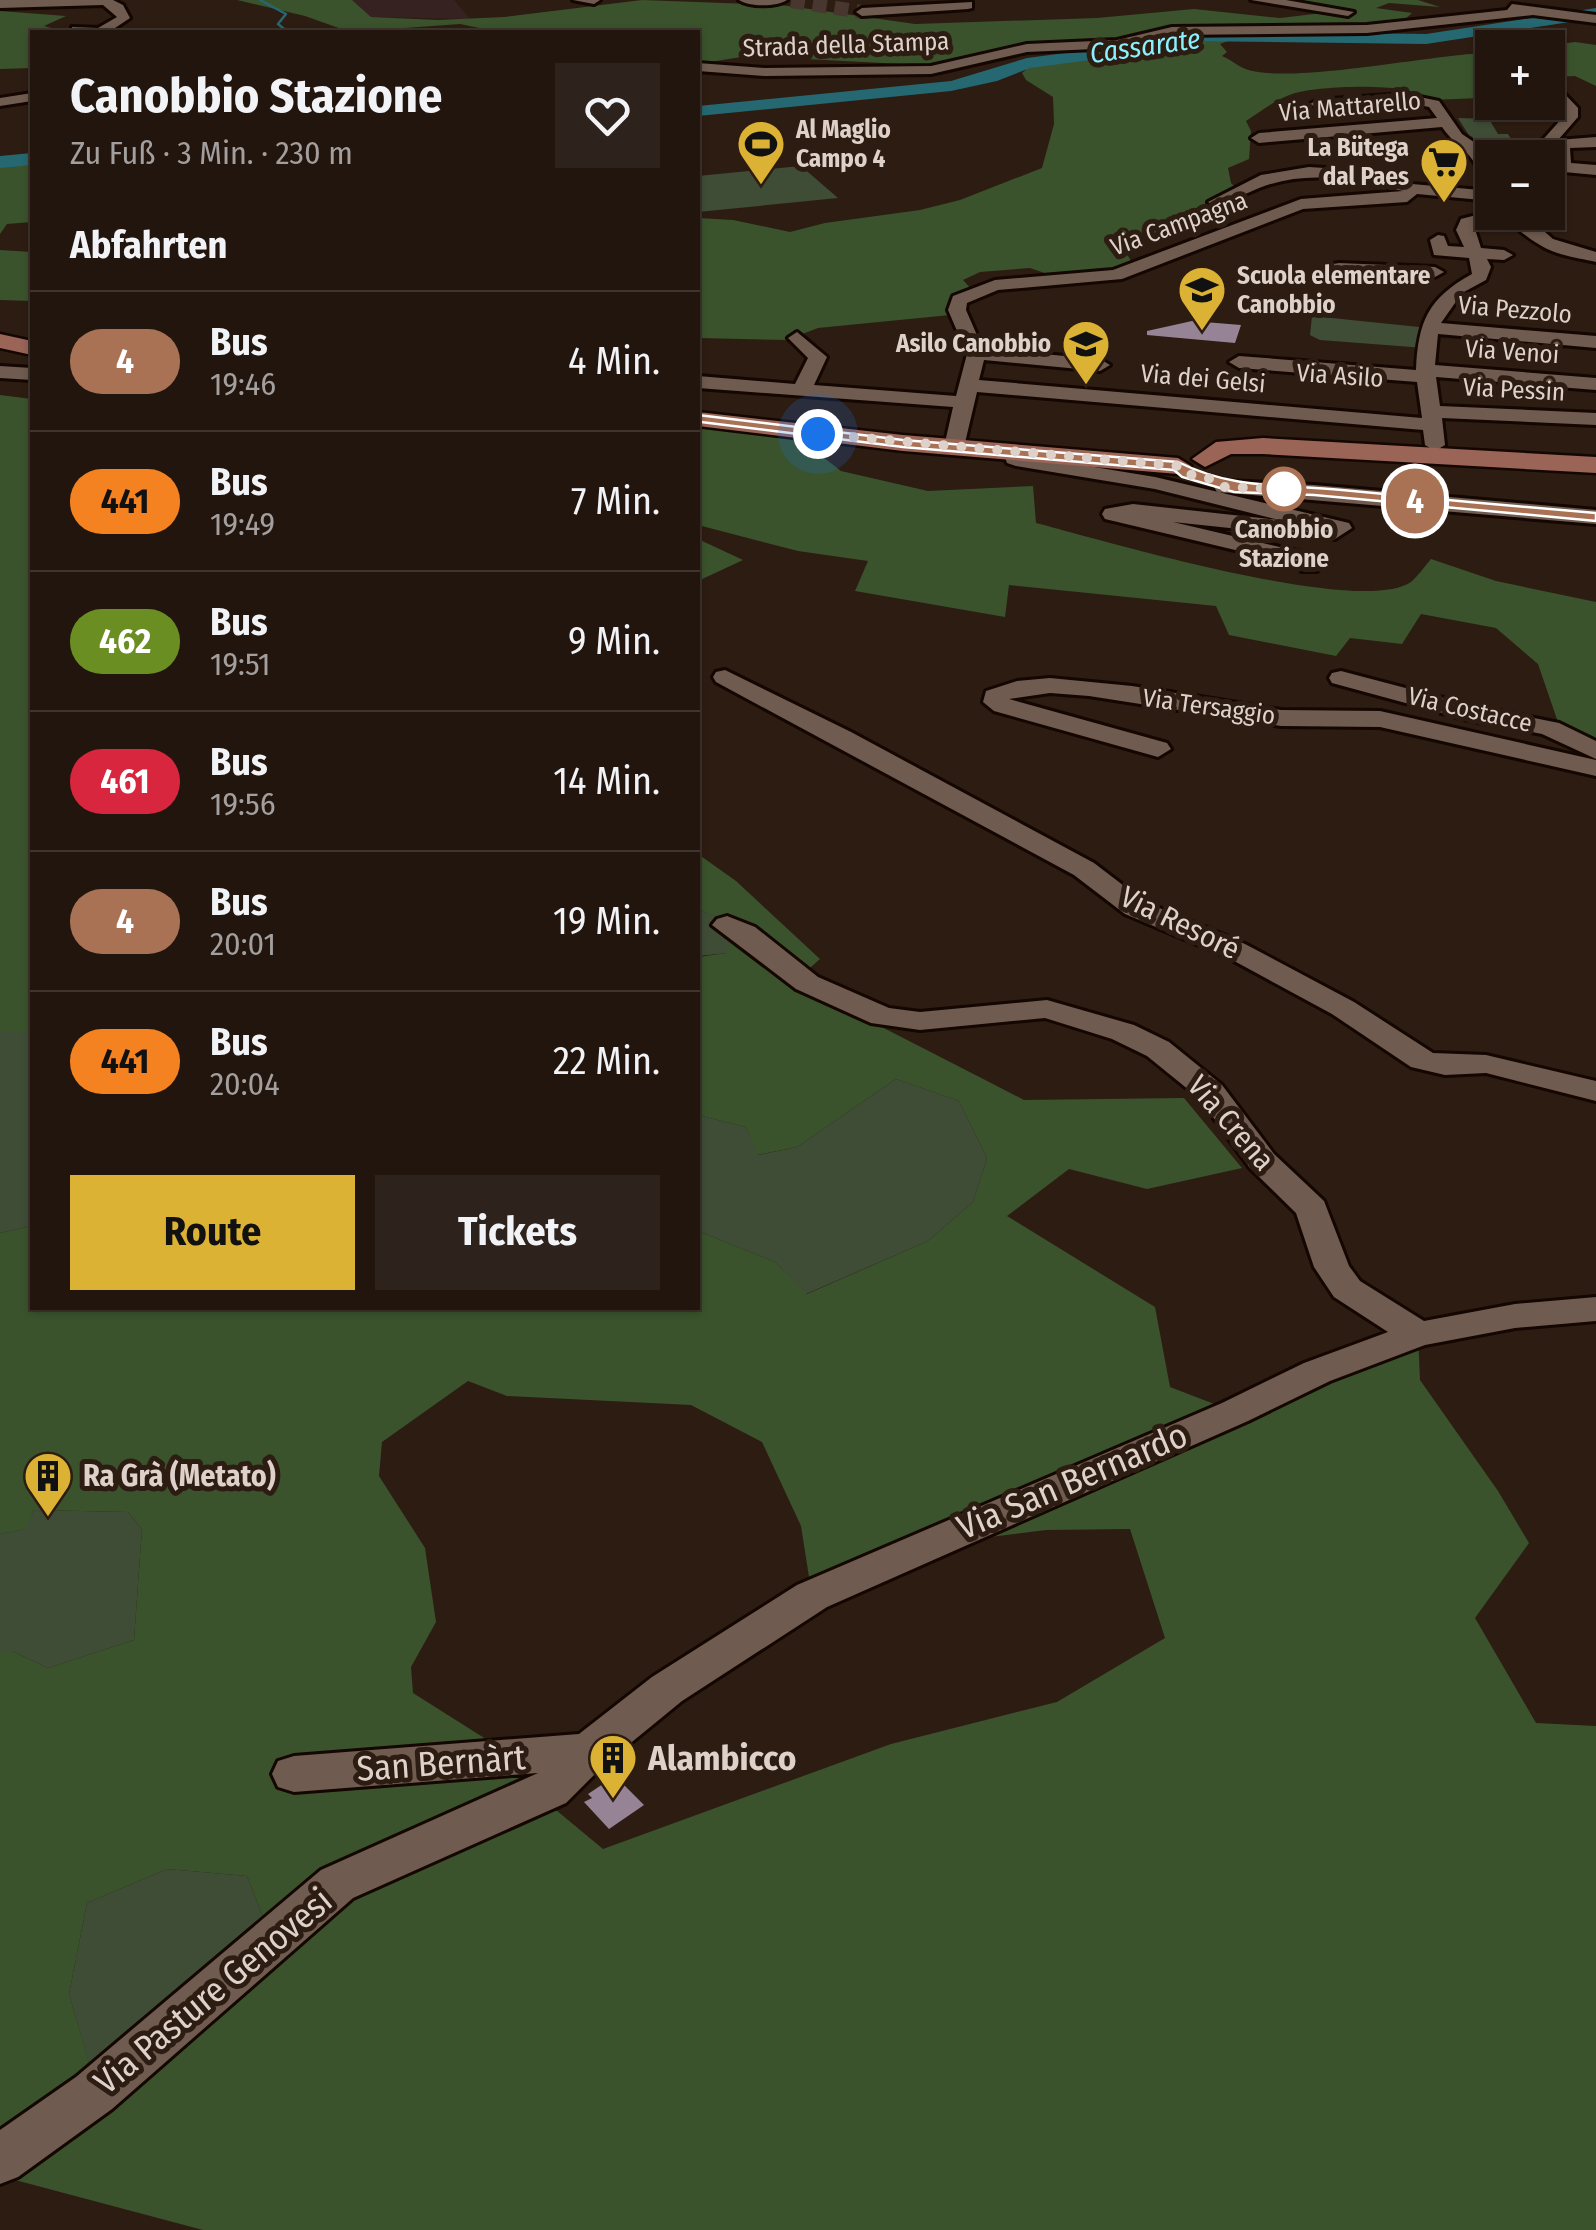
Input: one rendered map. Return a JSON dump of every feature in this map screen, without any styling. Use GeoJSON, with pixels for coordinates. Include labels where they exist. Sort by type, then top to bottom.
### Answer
{"type":"FeatureCollection","features":[{"type":"Feature","properties":{"kind":"main road"},"geometry":{"type":"LineString","coordinates":[[0,341],[30,348]]}},
{"type":"Feature","properties":{"kind":"main road"},"geometry":{"type":"LineString","coordinates":[[700,422],[1178,466],[1187,474],[1213,469],[1217,450],[1237,446],[1596,465]]}},
{"type":"Feature","properties":{"kind":"street"},"geometry":{"type":"LineString","coordinates":[[579,0],[594,0]]}},
{"type":"Feature","properties":{"kind":"street"},"geometry":{"type":"LineString","coordinates":[[745,0],[785,0]]}},
{"type":"Feature","properties":{"kind":"street"},"geometry":{"type":"LineString","coordinates":[[1257,0],[1367,14],[1463,11],[1446,5]]}},
{"type":"Feature","properties":{"kind":"street"},"geometry":{"type":"LineString","coordinates":[[0,4],[105,1],[119,8],[124,18],[103,30]]}},
{"type":"Feature","properties":{"kind":"street"},"geometry":{"type":"LineString","coordinates":[[1465,2],[1595,19]]}},
{"type":"Feature","properties":{"kind":"street"},"geometry":{"type":"LineString","coordinates":[[862,12],[968,5]]}},
{"type":"Feature","properties":{"kind":"street","name":"Strada della Stampa"},"geometry":{"type":"LineString","coordinates":[[700,66],[918,78],[1026,48],[1117,44],[1178,30],[1382,28],[1532,11]]}},
{"type":"Feature","properties":{"kind":"street"},"geometry":{"type":"LineString","coordinates":[[0,102],[30,98]]}},
{"type":"Feature","properties":{"kind":"street"},"geometry":{"type":"LineString","coordinates":[[1317,104],[1411,98],[1438,106],[1460,139],[1475,149]]}},
{"type":"Feature","properties":{"kind":"street"},"geometry":{"type":"LineString","coordinates":[[1551,140],[1571,117],[1572,110],[1565,100]]}},
{"type":"Feature","properties":{"kind":"street","name":"Via Mattarello"},"geometry":{"type":"LineString","coordinates":[[1258,138],[1446,122]]}},
{"type":"Feature","properties":{"kind":"street"},"geometry":{"type":"LineString","coordinates":[[1565,143],[1596,142]]}},
{"type":"Feature","properties":{"kind":"street"},"geometry":{"type":"LineString","coordinates":[[1264,161],[1281,170],[1349,174],[1449,198],[1475,197]]}},
{"type":"Feature","properties":{"kind":"street"},"geometry":{"type":"LineString","coordinates":[[1565,168],[1596,170]]}},
{"type":"Feature","properties":{"kind":"street"},"geometry":{"type":"LineString","coordinates":[[1216,202],[1270,177],[1308,172]]}},
{"type":"Feature","properties":{"kind":"street","name":"Via Campagna"},"geometry":{"type":"LineString","coordinates":[[976,354],[957,310],[959,300],[973,291],[995,284],[1107,278],[1242,229],[1295,205],[1407,197],[1417,188],[1475,174]]}},
{"type":"Feature","properties":{"kind":"street"},"geometry":{"type":"LineString","coordinates":[[1367,200],[1387,209]]}},
{"type":"Feature","properties":{"kind":"street"},"geometry":{"type":"LineString","coordinates":[[1436,454],[1425,373],[1427,338],[1436,312],[1456,288],[1480,276],[1482,267],[1464,230],[1467,223],[1475,222]]}},
{"type":"Feature","properties":{"kind":"street"},"geometry":{"type":"LineString","coordinates":[[1532,230],[1548,243],[1593,258]]}},
{"type":"Feature","properties":{"kind":"street"},"geometry":{"type":"LineString","coordinates":[[1438,240],[1439,250],[1504,255]]}},
{"type":"Feature","properties":{"kind":"street"},"geometry":{"type":"LineString","coordinates":[[1381,253],[1409,254],[1456,288]]}},
{"type":"Feature","properties":{"kind":"street"},"geometry":{"type":"LineString","coordinates":[[1339,268],[1435,272]]}},
{"type":"Feature","properties":{"kind":"street"},"geometry":{"type":"LineString","coordinates":[[797,338],[818,357],[802,390]]}},
{"type":"Feature","properties":{"kind":"street"},"geometry":{"type":"LineString","coordinates":[[1427,338],[1596,362]]}},
{"type":"Feature","properties":{"kind":"street","name":"Via Pezzolo"},"geometry":{"type":"LineString","coordinates":[[1427,338],[1596,342]]}},
{"type":"Feature","properties":{"kind":"street"},"geometry":{"type":"LineString","coordinates":[[954,448],[976,354],[1100,365]]}},
{"type":"Feature","properties":{"kind":"street","name":"Via Venoi"},"geometry":{"type":"LineString","coordinates":[[1239,362],[1596,384]]}},
{"type":"Feature","properties":{"kind":"street"},"geometry":{"type":"LineString","coordinates":[[0,372],[30,374]]}},
{"type":"Feature","properties":{"kind":"street"},"geometry":{"type":"LineString","coordinates":[[700,382],[802,390],[966,393]]}},
{"type":"Feature","properties":{"kind":"street","name":"Via dei Gelsi"},"geometry":{"type":"LineString","coordinates":[[966,393],[1431,414]]}},
{"type":"Feature","properties":{"kind":"street","name":"Via Pessin"},"geometry":{"type":"LineString","coordinates":[[1431,414],[1596,418]]}},
{"type":"Feature","properties":{"kind":"street"},"geometry":{"type":"LineString","coordinates":[[1013,452],[1014,459],[1022,462],[1155,483],[1341,528],[1335,532],[1126,511],[1113,514],[1319,564],[1309,566]]}},
{"type":"Feature","properties":{"kind":"street"},"geometry":{"type":"LineString","coordinates":[[1213,469],[1445,495],[1596,506]]}},
{"type":"Feature","properties":{"kind":"street"},"geometry":{"type":"LineString","coordinates":[[1213,469],[1234,488],[1314,491],[1596,517]]}},
{"type":"Feature","properties":{"kind":"street","name":"Via Resoré"},"geometry":{"type":"LineString","coordinates":[[725,677],[782,711],[842,738],[1084,869],[1135,908],[1236,950],[1328,1000],[1422,1060],[1445,1066],[1486,1064],[1596,1092]]}},
{"type":"Feature","properties":{"kind":"street","name":"Via Costacce"},"geometry":{"type":"LineString","coordinates":[[1341,678],[1468,712],[1550,728],[1596,750]]}},
{"type":"Feature","properties":{"kind":"street","name":"Via Tersaggio"},"geometry":{"type":"LineString","coordinates":[[1158,749],[1004,706],[994,698],[1006,690],[1070,686],[1276,717],[1379,719],[1542,752],[1596,768]]}},
{"type":"Feature","properties":{"kind":"street","name":"Via Crena"},"geometry":{"type":"LineString","coordinates":[[727,925],[745,933],[807,983],[882,1016],[920,1022],[1047,1009],[1138,1038],[1158,1049],[1210,1092],[1262,1161],[1312,1209],[1332,1267],[1348,1289],[1418,1334]]}},
{"type":"Feature","properties":{"kind":"street","name":"Via San Bernardo"},"geometry":{"type":"LineString","coordinates":[[589,1751],[678,1681],[812,1596],[920,1546],[1235,1412],[1317,1372],[1418,1334],[1513,1316],[1596,1309]]}},
{"type":"Feature","properties":{"kind":"street","name":"San Bernàrt"},"geometry":{"type":"LineString","coordinates":[[294,1774],[589,1751]]}},
{"type":"Feature","properties":{"kind":"street","name":"Via Pasture Genovesi"},"geometry":{"type":"LineString","coordinates":[[0,2160],[94,2093],[337,1884],[538,1796],[568,1775],[589,1751]]}},
{"type":"Feature","properties":{"kind":"shaded area"},"geometry":{"type":"Polygon","coordinates":[[[352,0],[454,0],[470,19],[371,17],[352,0]]]}},
{"type":"Feature","properties":{"kind":"green space"},"geometry":{"type":"Polygon","coordinates":[[[237,0],[352,0],[371,17],[438,20],[504,17],[642,0],[781,5],[915,24],[1097,18],[1194,9],[1280,18],[1331,12],[1272,0],[1418,0],[1440,7],[1389,3],[1376,8],[1412,13],[1403,21],[1351,27],[1188,26],[1116,41],[1013,47],[921,65],[747,56],[700,64],[700,30],[489,30],[460,24],[344,30],[237,0]]]}},
{"type":"Feature","properties":{"kind":"green space"},"geometry":{"type":"Polygon","coordinates":[[[0,11],[66,16],[44,26],[59,30],[30,30],[30,68],[0,69],[0,11]]]}},
{"type":"Feature","properties":{"kind":"green space"},"geometry":{"type":"Polygon","coordinates":[[[1232,35],[1233,39],[1220,44],[1227,52],[1222,56],[1261,72],[1324,72],[1475,54],[1475,98],[1430,100],[1405,90],[1344,87],[1282,98],[1246,121],[1251,131],[1249,159],[1228,168],[1231,183],[1239,191],[1157,233],[1129,241],[1124,249],[1134,266],[1062,279],[1030,268],[980,272],[963,280],[973,291],[950,315],[818,328],[787,340],[700,338],[700,218],[733,220],[790,232],[960,200],[1042,168],[1054,124],[1053,97],[1026,80],[1022,73],[1034,63],[1072,52],[1232,35]]]}},
{"type":"Feature","properties":{"kind":"green space"},"geometry":{"type":"Polygon","coordinates":[[[1565,43],[1596,45],[1596,86],[1575,76],[1565,76],[1565,43]]]}},
{"type":"Feature","properties":{"kind":"green space"},"geometry":{"type":"Polygon","coordinates":[[[1458,118],[1490,120],[1498,134],[1508,134],[1512,140],[1475,140],[1475,145],[1458,118]]]}},
{"type":"Feature","properties":{"kind":"green space"},"geometry":{"type":"Polygon","coordinates":[[[0,165],[30,165],[30,222],[7,224],[0,234],[0,165]]]}},
{"type":"Feature","properties":{"kind":"green space","name":"Al Maglio Campo 4"},"geometry":{"type":"Polygon","coordinates":[[[801,166],[838,198],[700,212],[700,176],[801,166]]]}},
{"type":"Feature","properties":{"kind":"green space"},"geometry":{"type":"Polygon","coordinates":[[[0,250],[30,252],[30,301],[0,300],[0,250]]]}},
{"type":"Feature","properties":{"kind":"green space"},"geometry":{"type":"Polygon","coordinates":[[[1312,316],[1429,328],[1425,348],[1320,340],[1310,335],[1312,316]]]}},
{"type":"Feature","properties":{"kind":"green space"},"geometry":{"type":"Polygon","coordinates":[[[0,395],[30,399],[30,1032],[0,1032],[0,395]]]}},
{"type":"Feature","properties":{"kind":"green space"},"geometry":{"type":"Polygon","coordinates":[[[700,419],[790,431],[841,471],[928,491],[1033,486],[1036,523],[1229,572],[1340,590],[1383,590],[1411,582],[1431,559],[1496,581],[1596,602],[1596,751],[1561,731],[1538,664],[1496,628],[1421,614],[1402,644],[1350,638],[1336,656],[1229,635],[1216,606],[1009,585],[1005,617],[855,591],[868,561],[798,551],[700,526],[700,419]]]}},
{"type":"Feature","properties":{"kind":"green space"},"geometry":{"type":"Polygon","coordinates":[[[700,540],[743,560],[700,580],[700,540]]]}},
{"type":"Feature","properties":{"kind":"green space"},"geometry":{"type":"Polygon","coordinates":[[[700,855],[736,881],[820,959],[794,982],[1024,1100],[1184,1098],[1242,1168],[1147,1189],[1069,1169],[1007,1216],[1155,1307],[1170,1387],[1235,1412],[1418,1334],[1420,1380],[1498,1491],[1529,1543],[1475,1618],[1536,1723],[1596,1726],[1596,2230],[203,2230],[0,2176],[0,1651],[12,1651],[48,1668],[134,1640],[142,1529],[128,1512],[34,1510],[26,1529],[0,1534],[0,1233],[30,1226],[30,1310],[700,1310],[700,1232],[775,1262],[807,1294],[928,1241],[973,1202],[987,1158],[959,1101],[896,1079],[797,1147],[757,1155],[746,1127],[700,1116],[700,957],[727,953],[736,923],[700,911],[700,855]],[[468,1381],[382,1442],[379,1476],[425,1548],[436,1622],[411,1667],[413,1693],[527,1765],[550,1805],[603,1849],[891,1744],[1057,1702],[1165,1638],[1130,1529],[1046,1530],[920,1546],[812,1596],[801,1526],[762,1442],[691,1405],[507,1396],[468,1381]],[[167,1869],[87,1903],[69,1994],[90,2066],[268,1929],[247,1876],[167,1869]]]}},
{"type":"Feature","properties":{"kind":"green space"},"geometry":{"type":"Polygon","coordinates":[[[700,911],[736,922],[728,953],[700,956],[700,911]]]}},
{"type":"Feature","properties":{"kind":"green space"},"geometry":{"type":"Polygon","coordinates":[[[0,1032],[30,1032],[30,1226],[0,1233],[0,1032]]]}},
{"type":"Feature","properties":{"kind":"green space"},"geometry":{"type":"Polygon","coordinates":[[[896,1079],[959,1101],[987,1158],[973,1202],[928,1241],[806,1294],[775,1262],[700,1232],[700,1116],[746,1127],[758,1155],[797,1147],[896,1079]]]}},
{"type":"Feature","properties":{"kind":"green space"},"geometry":{"type":"Polygon","coordinates":[[[34,1510],[128,1512],[142,1529],[134,1640],[48,1668],[12,1651],[0,1651],[0,1534],[25,1529],[34,1510]]]}},
{"type":"Feature","properties":{"kind":"green space"},"geometry":{"type":"Polygon","coordinates":[[[167,1869],[247,1876],[268,1929],[90,2067],[69,1994],[87,1903],[167,1869]]]}},
{"type":"Feature","properties":{"kind":"building"},"geometry":{"type":"Polygon","coordinates":[[[1192,321],[1241,325],[1235,343],[1147,335],[1147,331],[1192,321]]]}},
{"type":"Feature","properties":{"kind":"building","name":"Alambicco"},"geometry":{"type":"Polygon","coordinates":[[[615,1776],[644,1805],[609,1829],[584,1802],[592,1798],[588,1794],[615,1776]]]}},
{"type":"Feature","properties":{"kind":"waterway"},"geometry":{"type":"LineString","coordinates":[[260,0],[286,14],[278,24],[286,30]]}},
{"type":"Feature","properties":{"kind":"waterway","name":"Cassarate"},"geometry":{"type":"LineString","coordinates":[[700,111],[951,86],[1027,63],[1150,47],[1187,36],[1426,39],[1596,13]]}},
{"type":"Feature","properties":{"kind":"waterway","name":"Cassarate"},"geometry":{"type":"LineString","coordinates":[[1530,17],[1538,20]]}},
{"type":"Feature","properties":{"kind":"waterway","name":"Cassarate"},"geometry":{"type":"LineString","coordinates":[[0,162],[30,159]]}},
{"type":"Feature","properties":{"kind":"tunnel"},"geometry":{"type":"LineString","coordinates":[[791,1],[862,12]]}},
{"type":"Feature","properties":{"kind":"bus line","name":"4"},"geometry":{"type":"LineString","coordinates":[[700,419],[903,443],[1178,466],[1187,474],[1234,488],[1314,491],[1596,517]]}},
{"type":"Feature","properties":{"kind":"place","name":"Al Maglio Campo 4"},"geometry":{"type":"Point","coordinates":[761,186]}},
{"type":"Feature","properties":{"kind":"place","name":"La Bütega dal Paes"},"geometry":{"type":"Point","coordinates":[1444,204]}},
{"type":"Feature","properties":{"kind":"place","name":"Scuola elementare Canobbio"},"geometry":{"type":"Point","coordinates":[1202,332]}},
{"type":"Feature","properties":{"kind":"place","name":"Asilo Canobbio"},"geometry":{"type":"Point","coordinates":[1086,386]}},
{"type":"Feature","properties":{"kind":"place","name":"Canobbio Stazione"},"geometry":{"type":"Point","coordinates":[1284,489]}},
{"type":"Feature","properties":{"kind":"place","name":"Ra Grà (Metato)"},"geometry":{"type":"Point","coordinates":[48,1518]}},
{"type":"Feature","properties":{"kind":"place","name":"Alambicco"},"geometry":{"type":"Point","coordinates":[613,1800]}},
{"type":"Feature","properties":{"kind":"route"},"geometry":{"type":"LineString","coordinates":[[818,434],[1178,466],[1187,474],[1208,478],[1224,487],[1284,489]]}}]}
